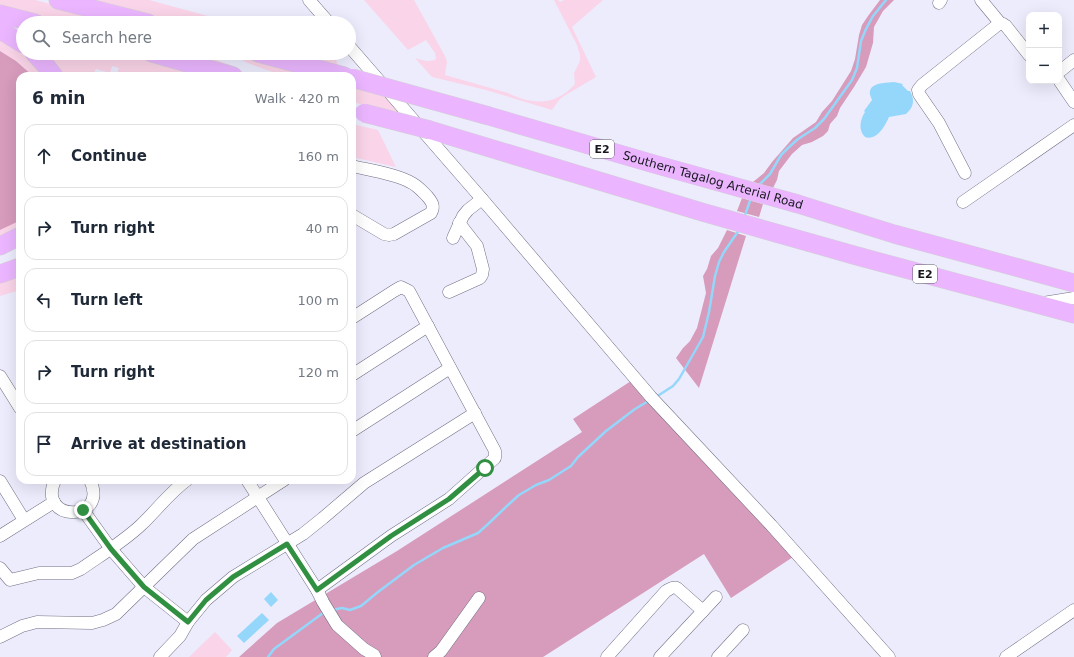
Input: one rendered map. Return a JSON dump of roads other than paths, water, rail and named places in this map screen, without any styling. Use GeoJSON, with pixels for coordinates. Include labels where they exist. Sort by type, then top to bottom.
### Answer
{"type":"FeatureCollection","features":[{"type":"Feature","properties":{"kind":"highway"},"geometry":{"type":"LineString","coordinates":[[58,0],[121,16]]}},
{"type":"Feature","properties":{"kind":"highway"},"geometry":{"type":"LineString","coordinates":[[0,14],[16,18]]}},
{"type":"Feature","properties":{"kind":"highway"},"geometry":{"type":"LineString","coordinates":[[0,30],[16,40]]}},
{"type":"Feature","properties":{"kind":"highway"},"geometry":{"type":"LineString","coordinates":[[40,60],[51,72]]}},
{"type":"Feature","properties":{"kind":"highway"},"geometry":{"type":"LineString","coordinates":[[177,60],[219,72]]}},
{"type":"Feature","properties":{"kind":"highway"},"geometry":{"type":"LineString","coordinates":[[284,60],[329,72]]}},
{"type":"Feature","properties":{"kind":"highway","name":"Southern Tagalog Arterial Road"},"geometry":{"type":"LineString","coordinates":[[356,79],[798,204],[894,234],[1074,284]]}},
{"type":"Feature","properties":{"kind":"highway","name":"E2"},"geometry":{"type":"LineString","coordinates":[[359,114],[430,130],[635,193],[857,256],[1038,303],[1074,314]]}},
{"type":"Feature","properties":{"kind":"highway"},"geometry":{"type":"LineString","coordinates":[[0,246],[16,238]]}},
{"type":"Feature","properties":{"kind":"highway"},"geometry":{"type":"LineString","coordinates":[[0,274],[16,269]]}},
{"type":"Feature","properties":{"kind":"street"},"geometry":{"type":"LineString","coordinates":[[309,0],[323,16]]}},
{"type":"Feature","properties":{"kind":"street"},"geometry":{"type":"LineString","coordinates":[[981,0],[1000,23],[1006,26],[1026,52]]}},
{"type":"Feature","properties":{"kind":"street"},"geometry":{"type":"LineString","coordinates":[[965,173],[940,123],[922,99],[918,90],[922,85],[1000,23]]}},
{"type":"Feature","properties":{"kind":"street"},"geometry":{"type":"LineString","coordinates":[[356,54],[654,400],[771,525],[889,657]]}},
{"type":"Feature","properties":{"kind":"street"},"geometry":{"type":"LineString","coordinates":[[1062,70],[1074,60]]}},
{"type":"Feature","properties":{"kind":"street"},"geometry":{"type":"LineString","coordinates":[[1062,84],[1074,102]]}},
{"type":"Feature","properties":{"kind":"street"},"geometry":{"type":"LineString","coordinates":[[963,202],[1074,125]]}},
{"type":"Feature","properties":{"kind":"street"},"geometry":{"type":"LineString","coordinates":[[356,167],[396,176],[410,182],[418,187],[433,205],[431,213],[394,234],[389,235],[384,234],[356,217]]}},
{"type":"Feature","properties":{"kind":"street"},"geometry":{"type":"LineString","coordinates":[[453,238],[463,216],[482,199]]}},
{"type":"Feature","properties":{"kind":"street"},"geometry":{"type":"LineString","coordinates":[[449,292],[480,278],[483,269],[478,246],[459,223]]}},
{"type":"Feature","properties":{"kind":"street"},"geometry":{"type":"LineString","coordinates":[[317,590],[391,536],[449,499],[495,458],[495,451],[409,291],[401,287],[356,315]]}},
{"type":"Feature","properties":{"kind":"street"},"geometry":{"type":"LineString","coordinates":[[1038,303],[1074,298]]}},
{"type":"Feature","properties":{"kind":"street"},"geometry":{"type":"LineString","coordinates":[[356,371],[428,326]]}},
{"type":"Feature","properties":{"kind":"street"},"geometry":{"type":"LineString","coordinates":[[356,428],[450,368]]}},
{"type":"Feature","properties":{"kind":"street"},"geometry":{"type":"LineString","coordinates":[[0,376],[16,402]]}},
{"type":"Feature","properties":{"kind":"street"},"geometry":{"type":"LineString","coordinates":[[160,657],[180,636],[188,622],[206,600],[233,577],[287,544],[315,524],[364,483],[475,413]]}},
{"type":"Feature","properties":{"kind":"street"},"geometry":{"type":"LineString","coordinates":[[0,481],[24,520]]}},
{"type":"Feature","properties":{"kind":"street"},"geometry":{"type":"LineString","coordinates":[[53,484],[51,494],[59,509],[75,513],[83,510],[90,504],[93,496],[92,484]]}},
{"type":"Feature","properties":{"kind":"street"},"geometry":{"type":"LineString","coordinates":[[0,568],[10,580],[39,573],[72,573],[81,570],[141,525],[182,484]]}},
{"type":"Feature","properties":{"kind":"street"},"geometry":{"type":"LineString","coordinates":[[250,484],[317,590],[337,625],[375,657]]}},
{"type":"Feature","properties":{"kind":"street"},"geometry":{"type":"LineString","coordinates":[[0,637],[22,626],[37,622],[92,623],[116,614],[193,539],[278,484]]}},
{"type":"Feature","properties":{"kind":"street"},"geometry":{"type":"LineString","coordinates":[[0,536],[54,502]]}},
{"type":"Feature","properties":{"kind":"street"},"geometry":{"type":"LineString","coordinates":[[83,510],[111,549],[144,587],[188,622]]}},
{"type":"Feature","properties":{"kind":"street"},"geometry":{"type":"LineString","coordinates":[[607,657],[666,591],[671,588],[677,588],[702,611]]}},
{"type":"Feature","properties":{"kind":"street"},"geometry":{"type":"LineString","coordinates":[[660,657],[716,597]]}},
{"type":"Feature","properties":{"kind":"street"},"geometry":{"type":"LineString","coordinates":[[434,657],[441,652],[479,598]]}},
{"type":"Feature","properties":{"kind":"street"},"geometry":{"type":"LineString","coordinates":[[1006,657],[1074,610]]}},
{"type":"Feature","properties":{"kind":"street"},"geometry":{"type":"LineString","coordinates":[[718,657],[743,630]]}},
{"type":"Feature","properties":{"kind":"water"},"geometry":{"type":"Polygon","coordinates":[[[894,82],[903,84],[902,85],[910,91],[913,97],[911,109],[906,114],[889,117],[877,135],[869,138],[865,137],[861,131],[860,125],[865,112],[864,111],[872,100],[870,93],[871,88],[877,84],[894,82]]]}},
{"type":"Feature","properties":{"kind":"water"},"geometry":{"type":"Polygon","coordinates":[[[271,592],[278,600],[271,607],[264,599],[271,592]]]}},
{"type":"Feature","properties":{"kind":"water"},"geometry":{"type":"Polygon","coordinates":[[[262,613],[269,620],[244,643],[237,636],[262,613]]]}},
{"type":"Feature","properties":{"kind":"waterway"},"geometry":{"type":"LineString","coordinates":[[759,185],[770,174],[781,155],[798,139],[815,128],[824,119],[852,80],[857,68],[861,41],[866,29],[873,16],[886,0]]}},
{"type":"Feature","properties":{"kind":"waterway"},"geometry":{"type":"LineString","coordinates":[[744,218],[751,198]]}},
{"type":"Feature","properties":{"kind":"waterway"},"geometry":{"type":"LineString","coordinates":[[656,397],[673,386],[679,379],[703,337],[719,262],[739,230]]}},
{"type":"Feature","properties":{"kind":"waterway"},"geometry":{"type":"LineString","coordinates":[[332,610],[342,608],[350,610],[361,606],[414,565],[443,548],[478,533],[519,495],[536,485],[549,480],[571,466],[578,457],[606,431],[635,409],[650,400]]}},
{"type":"Feature","properties":{"kind":"waterway"},"geometry":{"type":"LineString","coordinates":[[268,657],[274,649],[326,612]]}}]}
